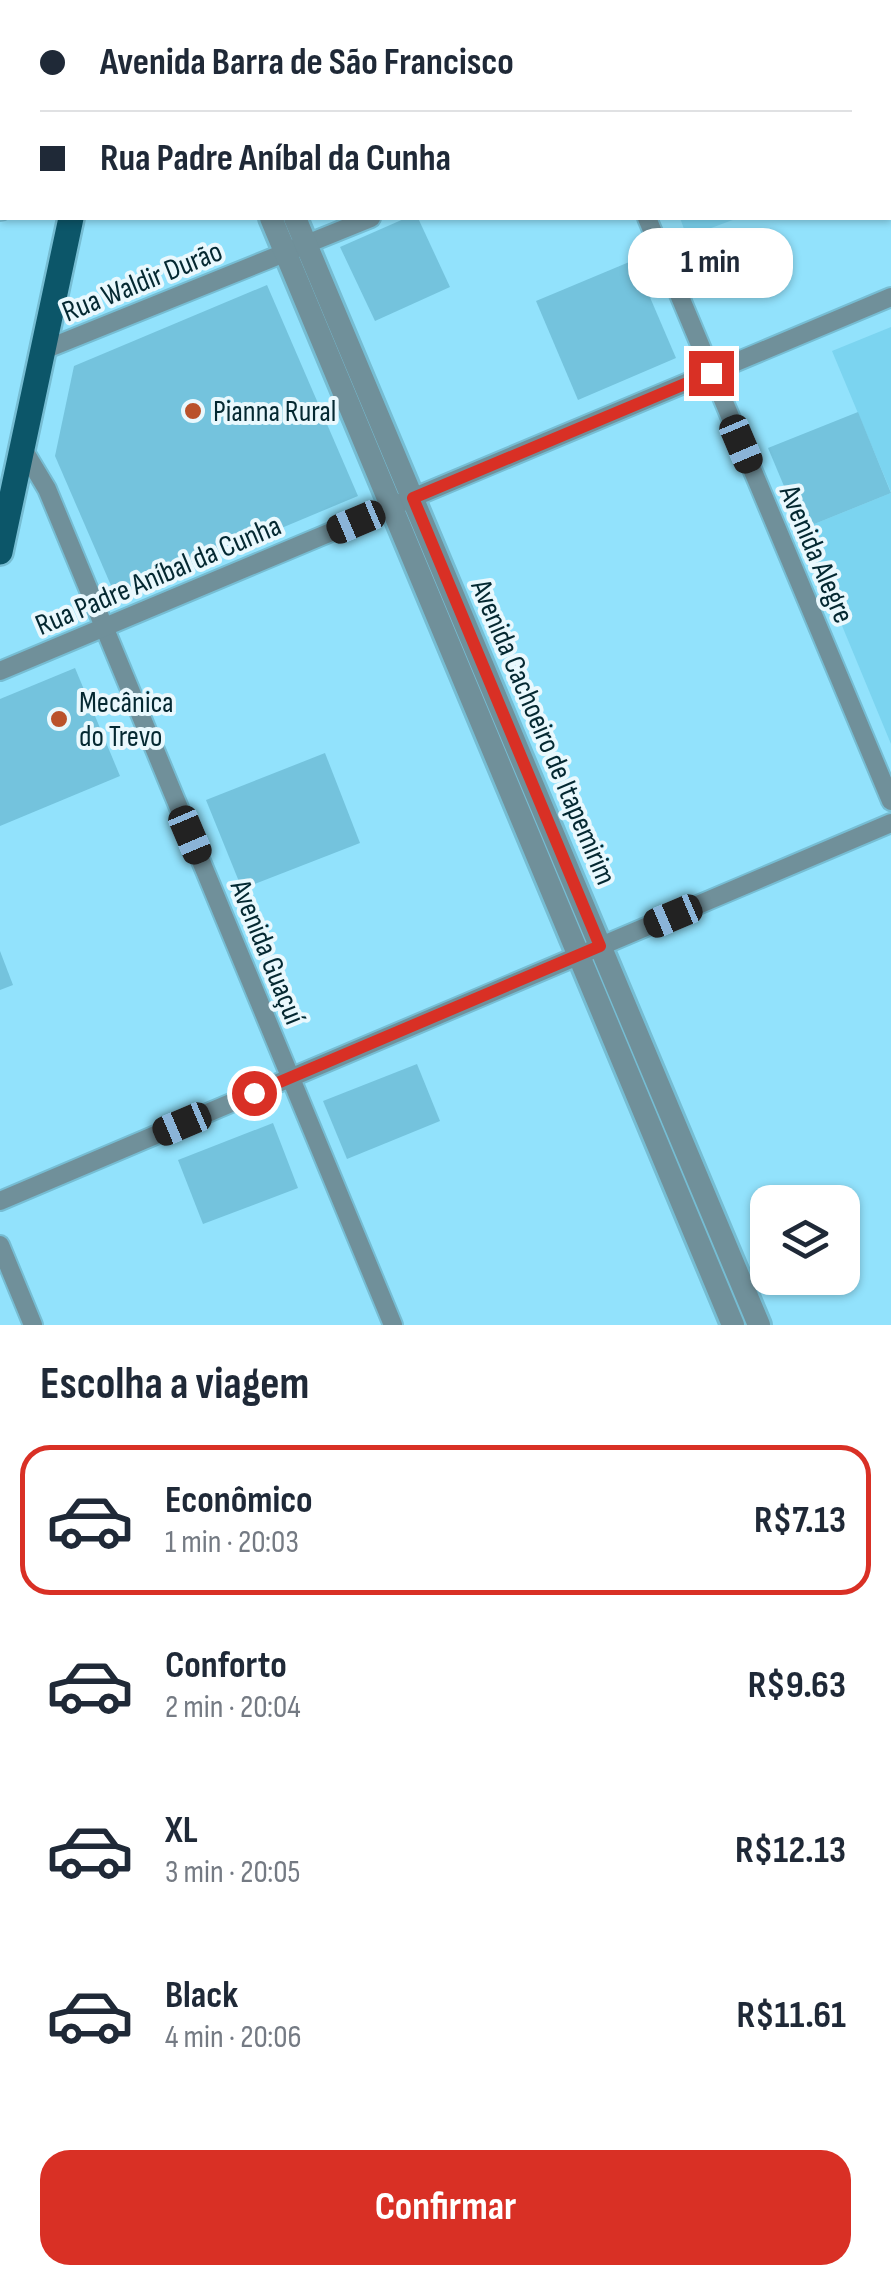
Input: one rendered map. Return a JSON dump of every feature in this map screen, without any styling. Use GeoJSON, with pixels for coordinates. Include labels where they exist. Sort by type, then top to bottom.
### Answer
{"type":"FeatureCollection","features":[{"type":"Feature","properties":{"kind":"main road"},"geometry":{"type":"LineString","coordinates":[[0,552],[71,220]]}},
{"type":"Feature","properties":{"kind":"street"},"geometry":{"type":"LineString","coordinates":[[273,220],[296,248]]}},
{"type":"Feature","properties":{"kind":"street","name":"Avenida Cachoeiro de Itapemirim"},"geometry":{"type":"LineString","coordinates":[[295,220],[296,248],[590,951],[760,1325]]}},
{"type":"Feature","properties":{"kind":"street","name":"Rua Waldir Durão"},"geometry":{"type":"LineString","coordinates":[[44,350],[366,220]]}},
{"type":"Feature","properties":{"kind":"street","name":"Avenida Alegre"},"geometry":{"type":"LineString","coordinates":[[648,220],[891,801]]}},
{"type":"Feature","properties":{"kind":"street","name":"Rua Padre Aníbal da Cunha"},"geometry":{"type":"LineString","coordinates":[[0,671],[891,298]]}},
{"type":"Feature","properties":{"kind":"street","name":"Avenida Guaçuí"},"geometry":{"type":"LineString","coordinates":[[23,449],[47,488],[392,1325]]}},
{"type":"Feature","properties":{"kind":"street"},"geometry":{"type":"LineString","coordinates":[[0,1201],[891,823]]}},
{"type":"Feature","properties":{"kind":"street"},"geometry":{"type":"LineString","coordinates":[[590,951],[733,1325]]}},
{"type":"Feature","properties":{"kind":"street"},"geometry":{"type":"LineString","coordinates":[[0,1245],[33,1325]]}},
{"type":"Feature","properties":{"kind":"shaded area"},"geometry":{"type":"Polygon","coordinates":[[[681,220],[733,220],[687,237],[681,220]]]}},
{"type":"Feature","properties":{"kind":"shaded area"},"geometry":{"type":"Polygon","coordinates":[[[891,327],[891,492],[832,351],[891,327]]]}},
{"type":"Feature","properties":{"kind":"shaded area"},"geometry":{"type":"Polygon","coordinates":[[[891,493],[891,744],[802,529],[891,493]]]}},
{"type":"Feature","properties":{"kind":"building"},"geometry":{"type":"Polygon","coordinates":[[[401,220],[419,220],[450,287],[375,321],[340,247],[401,220]]]}},
{"type":"Feature","properties":{"kind":"building"},"geometry":{"type":"Polygon","coordinates":[[[634,260],[676,358],[578,400],[536,301],[634,260]]]}},
{"type":"Feature","properties":{"kind":"building","name":"Pianna Rural"},"geometry":{"type":"Polygon","coordinates":[[[267,285],[358,496],[116,597],[55,456],[74,366],[267,285]]]}},
{"type":"Feature","properties":{"kind":"building"},"geometry":{"type":"Polygon","coordinates":[[[858,412],[891,493],[802,529],[768,448],[858,412]]]}},
{"type":"Feature","properties":{"kind":"building","name":"Mecânica do Trevo"},"geometry":{"type":"Polygon","coordinates":[[[75,668],[120,776],[0,826],[0,699],[75,668]]]}},
{"type":"Feature","properties":{"kind":"building"},"geometry":{"type":"Polygon","coordinates":[[[325,753],[360,843],[242,889],[206,800],[325,753]]]}},
{"type":"Feature","properties":{"kind":"building"},"geometry":{"type":"Polygon","coordinates":[[[0,951],[13,985],[0,990],[0,951]]]}},
{"type":"Feature","properties":{"kind":"building"},"geometry":{"type":"Polygon","coordinates":[[[417,1064],[440,1121],[347,1159],[323,1101],[417,1064]]]}},
{"type":"Feature","properties":{"kind":"building"},"geometry":{"type":"Polygon","coordinates":[[[273,1123],[298,1188],[203,1224],[178,1160],[273,1123]]]}},
{"type":"Feature","properties":{"kind":"place","name":"Pianna Rural"},"geometry":{"type":"Point","coordinates":[193,411]}},
{"type":"Feature","properties":{"kind":"place","name":"Mecânica do Trevo"},"geometry":{"type":"Point","coordinates":[59,719]}},
{"type":"Feature","properties":{"kind":"route"},"geometry":{"type":"LineString","coordinates":[[254,1093],[600,946],[413,498],[711,373]]}}]}
